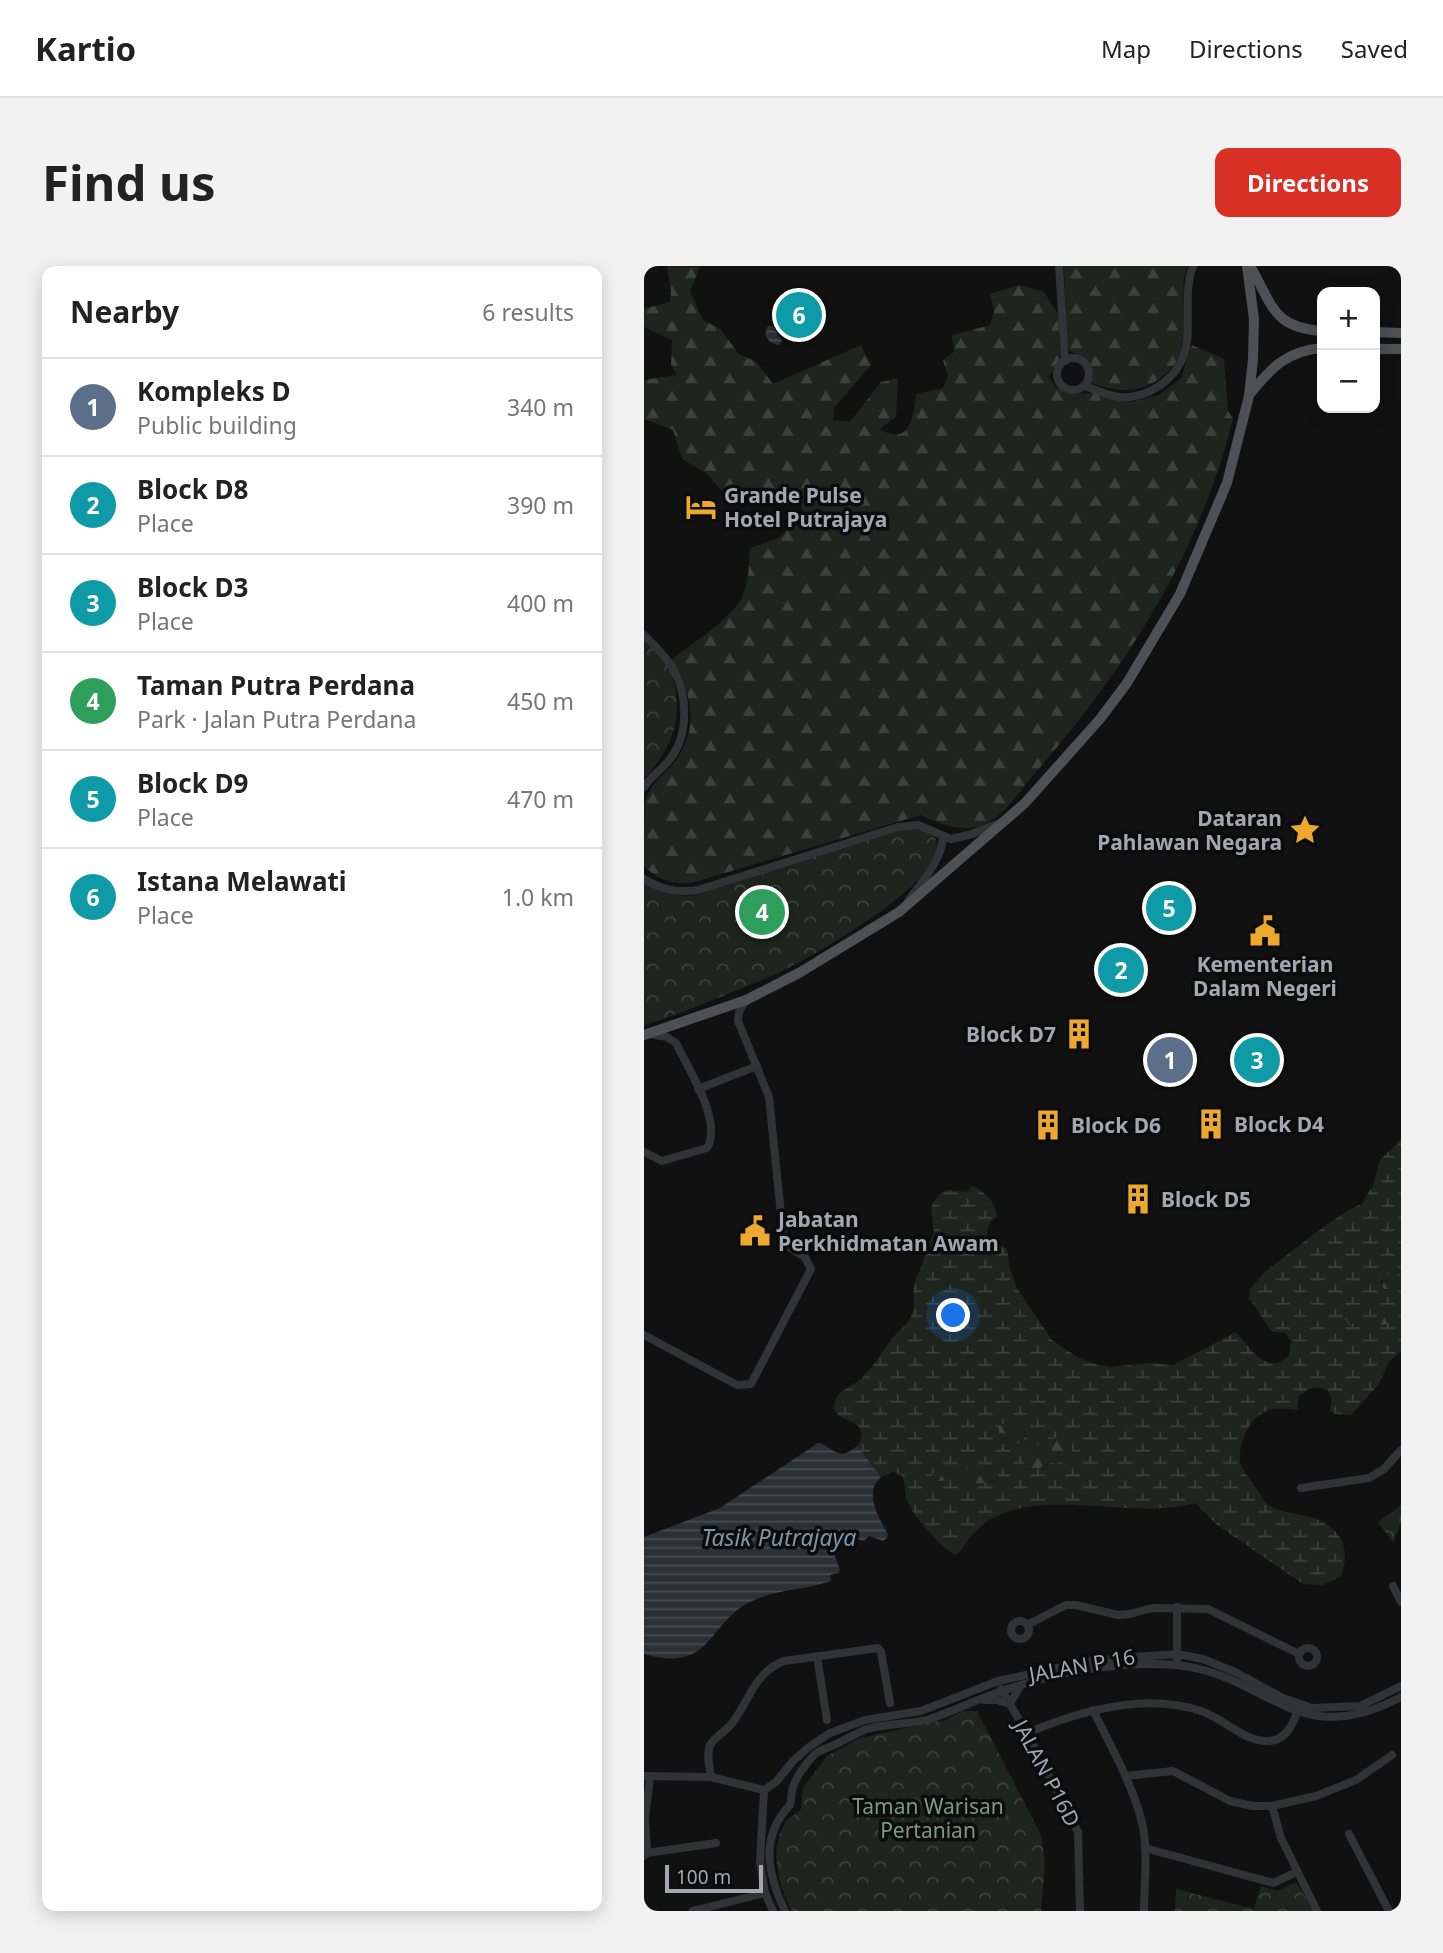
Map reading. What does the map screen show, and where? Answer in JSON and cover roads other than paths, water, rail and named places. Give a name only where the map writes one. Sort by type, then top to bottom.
[{"type":"main road","points":[[1248,266],[1277,315],[1298,328],[1317,330]]},
{"type":"main road","points":[[646,1034],[746,1000],[799,973],[899,912],[1025,803],[1100,719],[1127,683],[1180,594],[1227,483],[1249,396],[1255,335],[1248,266]]},
{"type":"main road","points":[[1380,332],[1401,333]]},
{"type":"main road","points":[[1249,396],[1283,359],[1304,349],[1317,348]]},
{"type":"main road","points":[[1380,349],[1401,349]]},
{"type":"street","points":[[1059,266],[1065,360]]},
{"type":"street","points":[[1084,386],[1088,377],[1087,367],[1080,360],[1065,360],[1057,373],[1060,383],[1069,389],[1084,386],[1110,396],[1136,396],[1151,391],[1176,372],[1184,358],[1187,342],[1193,266]]},
{"type":"street","points":[[644,635],[673,668],[684,711],[684,729],[670,760],[644,787]]},
{"type":"street","points":[[644,879],[666,890],[682,893],[898,827],[918,825],[943,837],[960,838],[1003,822]]},
{"type":"street","points":[[899,912],[932,867],[943,844],[943,837]]},
{"type":"street","points":[[644,1335],[737,1385],[751,1384],[811,1269],[805,1257],[784,1244],[769,1097],[738,1021],[739,1012],[746,1000]]},
{"type":"street","points":[[644,1152],[662,1161],[707,1148],[712,1140],[713,1130],[706,1104],[676,1043],[667,1037],[646,1034]]},
{"type":"street","points":[[698,1089],[757,1066]]},
{"type":"street","points":[[1301,1488],[1369,1478],[1384,1469],[1401,1450]]},
{"type":"street","points":[[1393,1586],[1401,1602]]},
{"type":"street","points":[[1027,1625],[1066,1605],[1118,1615],[1152,1608],[1208,1609],[1299,1654]]},
{"type":"street","points":[[1177,1607],[1177,1665]]},
{"type":"street","points":[[711,1777],[708,1755],[711,1743],[733,1724],[759,1678],[784,1661],[878,1648],[890,1703]]},
{"type":"street","name":"JALAN P 16","points":[[764,1790],[776,1782],[809,1747],[830,1733],[865,1720],[921,1711],[998,1681],[1094,1660],[1177,1654],[1203,1659],[1235,1672],[1283,1698],[1312,1708],[1360,1706],[1401,1686]]},
{"type":"street","points":[[817,1656],[827,1720]]},
{"type":"street","name":"JALAN P 16","points":[[785,1911],[773,1885],[769,1864],[771,1839],[783,1811],[790,1805],[791,1791],[800,1773],[816,1753],[868,1729],[928,1719],[1020,1686],[1090,1670],[1131,1665],[1177,1665],[1202,1670],[1297,1712],[1313,1716],[1343,1717],[1376,1710],[1401,1695]]},
{"type":"street","name":"JALAN P16D","points":[[998,1681],[1078,1832],[1080,1911]]},
{"type":"street","points":[[978,1700],[997,1700],[1010,1704],[1020,1686]]},
{"type":"street","points":[[1386,1694],[1401,1695]]},
{"type":"street","points":[[1027,1733],[1054,1721],[1093,1710],[1145,1704],[1174,1705],[1203,1711],[1250,1737],[1265,1742],[1279,1739],[1287,1733],[1293,1726],[1297,1712]]},
{"type":"street","points":[[1385,1706],[1401,1707]]},
{"type":"street","points":[[1093,1710],[1126,1776],[1142,1820],[1145,1848],[1144,1911]]},
{"type":"street","points":[[1126,1776],[1173,1771],[1230,1801],[1252,1806],[1272,1806],[1316,1796],[1356,1780],[1392,1755]]},
{"type":"street","points":[[716,1843],[645,1855],[647,1776],[711,1777],[764,1790],[760,1862],[765,1893],[773,1911]]},
{"type":"street","points":[[776,1782],[785,1784],[791,1791]]},
{"type":"street","points":[[764,1802],[774,1811],[783,1811]]},
{"type":"street","points":[[1272,1806],[1280,1838],[1317,1911]]},
{"type":"street","points":[[1349,1834],[1389,1911],[1401,1906]]},
{"type":"street","points":[[1145,1848],[1273,1882],[1297,1872]]},
{"type":"street","points":[[693,1911],[765,1893]]},
{"type":"water","points":[[768,326],[773,326],[782,341],[779,345],[768,339]]},
{"type":"water","name":"Tasik Putrajaya","points":[[818,1443],[840,1454],[857,1446],[881,1477],[873,1490],[873,1497],[877,1513],[888,1534],[887,1538],[883,1541],[869,1536],[864,1541],[845,1536],[838,1543],[839,1547],[833,1551],[840,1570],[830,1575],[831,1581],[771,1594],[752,1601],[737,1610],[697,1652],[684,1657],[667,1658],[644,1654],[644,1537],[720,1508]]},
{"type":"place","name":"Istana Melawati","points":[[799,315]]},
{"type":"place","name":"Grande Pulse Hotel Putrajaya","points":[[701,507]]},
{"type":"place","name":"Dataran Pahlawan Negara","points":[[1305,830]]},
{"type":"place","name":"Block D9","points":[[1169,908]]},
{"type":"place","name":"Taman Putra Perdana","points":[[762,912]]},
{"type":"place","name":"Kementerian Dalam Negeri","points":[[1265,931]]},
{"type":"place","name":"Block D8","points":[[1121,970]]},
{"type":"place","name":"Block D7","points":[[1079,1034]]},
{"type":"place","name":"Kompleks D","points":[[1170,1060]]},
{"type":"place","name":"Block D3","points":[[1257,1060]]},
{"type":"place","name":"Block D4","points":[[1211,1124]]},
{"type":"place","name":"Block D6","points":[[1048,1125]]},
{"type":"place","name":"Block D5","points":[[1138,1199]]},
{"type":"place","name":"Jabatan Perkhidmatan Awam","points":[[755,1231]]},
{"type":"park label","name":"Taman Warisan Pertanian","points":[[928,1818]]}]
